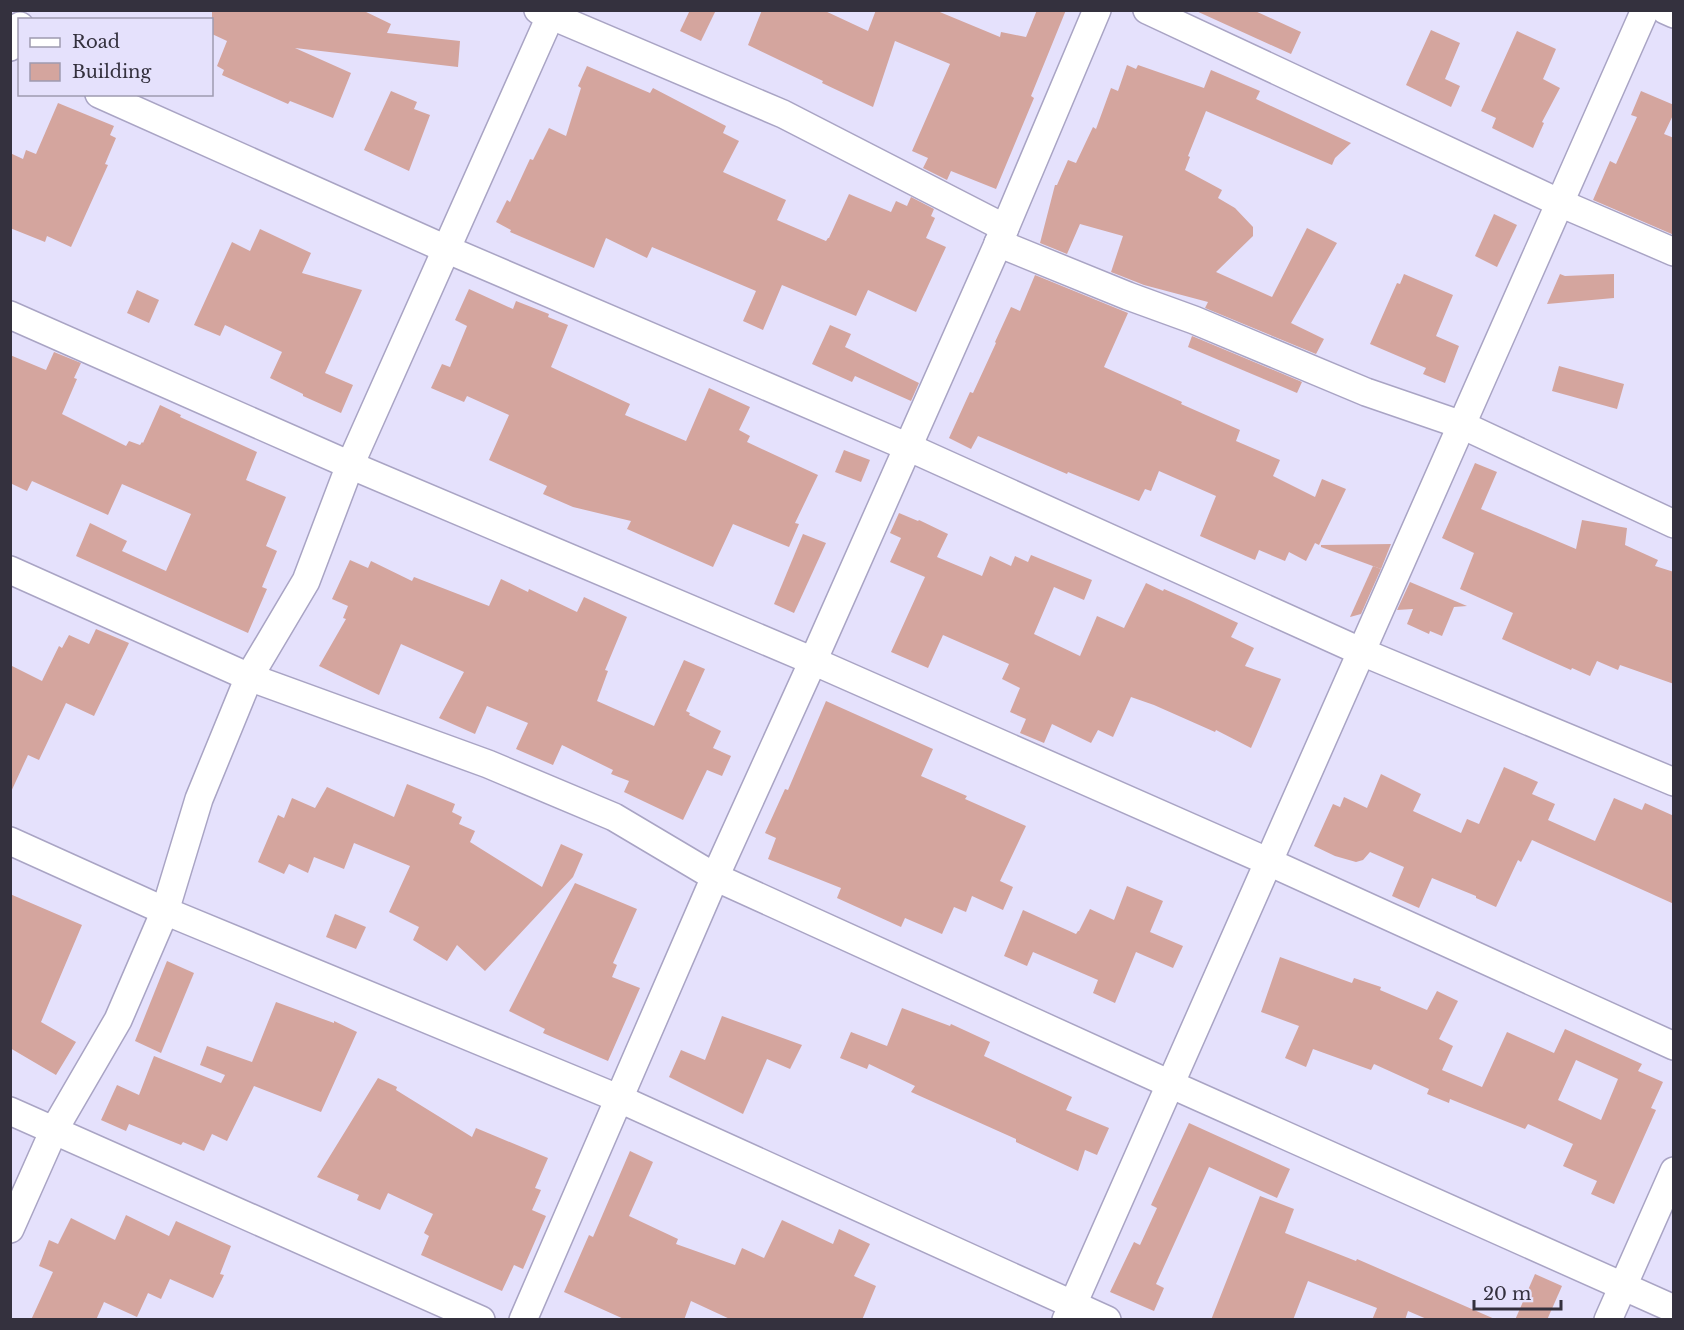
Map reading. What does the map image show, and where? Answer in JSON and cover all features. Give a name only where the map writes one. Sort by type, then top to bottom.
[{"type":"street","points":[[523,1320],[715,877],[1001,236],[1097,10]]},
{"type":"street","points":[[1148,10],[1560,203],[1674,252]]},
{"type":"street","points":[[1070,1311],[1645,10]]},
{"type":"street","points":[[1665,10],[1674,14]]},
{"type":"street","points":[[10,1228],[54,1130],[118,1020],[165,911],[199,799],[249,677],[306,581],[350,465],[446,249],[547,12],[783,114],[1001,236],[1128,296],[1194,320],[1366,392],[1462,425],[1674,524]]},
{"type":"street","points":[[10,46],[18,30]]},
{"type":"street","points":[[103,96],[446,249],[908,447],[1362,652],[1674,782]]},
{"type":"street","points":[[10,315],[350,465],[813,661],[1269,862],[1674,1046]]},
{"type":"street","points":[[10,570],[249,677],[488,764],[604,813],[715,877],[1170,1084],[1674,1309]]},
{"type":"street","points":[[10,842],[165,911],[620,1099],[1070,1311],[1107,1320]]},
{"type":"street","points":[[10,1111],[482,1320]]},
{"type":"street","points":[[1608,1320],[1674,1171]]},
{"type":"building","points":[[212,10],[362,10],[391,24],[387,33],[460,41],[458,67],[295,48],[351,73],[333,118],[290,101],[288,104],[222,75],[224,70],[217,66],[227,41],[213,34]]},
{"type":"building","points":[[690,10],[716,10],[701,41],[680,31]]},
{"type":"building","points":[[762,10],[823,10],[868,31],[876,10],[935,10],[1000,37],[1001,32],[1026,37],[1037,10],[1066,10],[1031,96],[1034,98],[996,189],[951,171],[947,180],[923,168],[928,158],[912,151],[950,64],[895,41],[873,107],[748,45]]},
{"type":"building","points":[[1194,10],[1253,10],[1301,32],[1291,54]]},
{"type":"building","points":[[1431,30],[1460,43],[1445,79],[1460,86],[1451,107],[1406,85]]},
{"type":"building","points":[[1517,31],[1556,49],[1543,79],[1560,88],[1542,122],[1544,123],[1533,148],[1492,128],[1496,118],[1481,111]]},
{"type":"building","points":[[1127,65],[1136,69],[1138,65],[1204,88],[1211,70],[1260,91],[1256,99],[1351,143],[1335,158],[1332,165],[1206,111],[1188,156],[1190,157],[1185,170],[1222,190],[1218,198],[1235,208],[1253,227],[1253,236],[1216,272],[1272,297],[1307,228],[1337,243],[1291,323],[1324,339],[1316,354],[1205,308],[1208,302],[1144,285],[1111,272],[1123,236],[1080,224],[1067,254],[1040,243],[1055,185],[1068,160],[1076,163],[1093,127],[1096,129],[1111,88],[1118,91]]},
{"type":"building","points":[[587,66],[650,93],[653,88],[726,126],[723,133],[739,141],[723,172],[786,200],[777,220],[826,241],[849,194],[891,212],[896,201],[907,206],[911,197],[934,209],[931,216],[935,218],[926,238],[946,247],[916,312],[868,290],[856,316],[782,285],[763,330],[743,321],[756,291],[652,247],[647,258],[606,238],[594,268],[510,232],[511,230],[496,222],[507,200],[510,202],[530,159],[533,160],[549,128],[566,136],[581,88],[578,86]]},
{"type":"building","points":[[391,91],[417,102],[414,109],[430,115],[409,171],[364,150]]},
{"type":"building","points":[[1641,91],[1674,105],[1674,113],[1664,134],[1674,138],[1674,235],[1593,200],[1610,161],[1616,164],[1637,117],[1631,115]]},
{"type":"building","points":[[58,103],[114,126],[110,135],[116,138],[105,164],[108,165],[71,247],[47,236],[45,242],[10,228],[10,153],[23,159],[26,150],[36,154]]},
{"type":"building","points":[[1494,214],[1517,225],[1497,267],[1475,256]]},
{"type":"building","points":[[260,229],[311,253],[302,273],[362,290],[325,373],[353,385],[341,413],[270,378],[282,352],[225,325],[220,336],[194,325],[232,242],[250,251]]},
{"type":"building","points":[[1404,274],[1453,295],[1436,336],[1459,346],[1445,383],[1423,374],[1426,368],[1370,344],[1397,283],[1400,284]]},
{"type":"building","points":[[1560,274],[1565,276],[1614,274],[1614,298],[1547,304]]},
{"type":"building","points":[[1035,275],[1128,313],[1104,367],[1240,430],[1236,441],[1280,460],[1273,476],[1315,497],[1322,479],[1346,489],[1319,545],[1315,543],[1306,561],[1289,552],[1285,561],[1259,550],[1255,560],[1200,536],[1216,496],[1159,471],[1151,491],[1145,489],[1139,501],[1068,472],[1067,474],[978,436],[971,449],[949,438],[970,392],[973,393],[1011,307],[1020,311]]},
{"type":"building","points":[[469,289],[513,309],[516,301],[549,314],[548,317],[568,325],[551,367],[630,404],[625,415],[686,441],[709,388],[750,407],[739,430],[750,436],[747,442],[818,475],[795,523],[799,524],[789,547],[733,524],[713,567],[627,529],[631,521],[573,507],[543,494],[547,486],[489,460],[509,415],[467,396],[464,402],[431,388],[442,364],[450,367],[467,326],[455,320]]},
{"type":"building","points":[[137,290],[159,300],[149,323],[127,313]]},
{"type":"building","points":[[830,325],[851,334],[845,347],[919,383],[911,401],[855,376],[852,382],[812,364]]},
{"type":"building","points":[[1192,336],[1302,382],[1297,393],[1188,347]]},
{"type":"building","points":[[54,352],[81,363],[74,378],[77,379],[62,414],[126,446],[129,441],[140,445],[143,443],[160,405],[181,415],[180,417],[257,452],[246,480],[286,497],[266,546],[277,551],[262,587],[267,589],[248,633],[76,556],[90,523],[127,541],[122,551],[166,571],[191,514],[122,484],[108,515],[32,481],[27,491],[10,483],[10,355],[46,370]]},
{"type":"building","points":[[1559,366],[1624,384],[1617,409],[1552,391]]},
{"type":"building","points":[[844,450],[870,460],[861,482],[835,472]]},
{"type":"building","points":[[1475,463],[1497,472],[1481,509],[1576,549],[1582,520],[1627,528],[1625,545],[1658,560],[1655,566],[1674,572],[1674,684],[1620,665],[1618,670],[1597,661],[1590,676],[1572,668],[1571,670],[1502,639],[1513,613],[1460,589],[1474,553],[1442,538]]},
{"type":"building","points":[[899,513],[948,534],[937,557],[982,576],[990,556],[1011,566],[1015,556],[1028,562],[1031,555],[1092,580],[1084,600],[1054,587],[1034,634],[1080,656],[1097,616],[1124,628],[1146,583],[1238,623],[1231,637],[1254,648],[1245,666],[1281,679],[1251,748],[1216,730],[1215,732],[1131,697],[1113,737],[1098,730],[1091,743],[1052,724],[1044,743],[1020,733],[1026,719],[1010,712],[1020,688],[1002,679],[1009,664],[943,635],[928,668],[891,652],[925,577],[890,562],[901,538],[890,533]]},
{"type":"building","points":[[803,534],[826,543],[794,613],[774,604]]},
{"type":"building","points":[[1391,544],[1381,569],[1321,547],[1321,545]]},
{"type":"building","points":[[350,560],[368,568],[371,561],[412,581],[414,577],[489,606],[501,579],[528,592],[529,589],[577,612],[584,597],[627,617],[605,670],[608,671],[597,701],[654,726],[684,660],[705,669],[686,711],[690,713],[689,715],[721,731],[713,748],[731,756],[722,776],[707,770],[683,820],[624,792],[629,781],[611,774],[613,770],[562,745],[553,765],[516,749],[528,723],[487,706],[475,734],[439,718],[464,672],[401,644],[379,695],[319,666],[346,619],[343,618],[348,606],[332,599]]},
{"type":"building","points":[[1373,566],[1381,569],[1361,614],[1350,617]]},
{"type":"building","points":[[1410,582],[1467,606],[1454,607],[1442,636],[1430,631],[1429,634],[1407,624],[1413,609],[1397,610]]},
{"type":"building","points":[[96,629],[129,643],[94,716],[66,703],[39,760],[28,755],[10,794],[10,665],[42,681],[59,646],[62,648],[69,635],[89,644]]},
{"type":"building","points":[[826,701],[933,749],[921,776],[967,796],[965,799],[1026,826],[1000,881],[1013,887],[1003,910],[972,896],[966,912],[954,907],[942,934],[905,918],[901,927],[837,898],[841,888],[768,859],[776,838],[765,833],[785,789],[788,790]]},
{"type":"building","points":[[1504,767],[1538,782],[1532,794],[1555,804],[1548,820],[1595,841],[1614,798],[1642,810],[1645,803],[1674,816],[1674,904],[1532,840],[1521,862],[1518,860],[1496,907],[1432,878],[1419,908],[1392,896],[1404,867],[1370,852],[1363,860],[1356,862],[1335,856],[1314,846],[1333,804],[1340,807],[1344,797],[1367,808],[1381,774],[1421,794],[1413,811],[1461,833],[1467,819],[1479,824]]},
{"type":"building","points":[[407,784],[455,804],[452,812],[462,817],[459,824],[475,831],[470,842],[542,887],[561,844],[583,854],[573,877],[485,971],[457,945],[447,961],[413,940],[419,927],[389,912],[410,866],[354,843],[344,869],[314,857],[308,873],[289,864],[284,874],[258,862],[278,815],[284,818],[292,798],[315,808],[327,787],[394,817]]},
{"type":"building","points":[[575,883],[637,909],[613,963],[617,965],[612,977],[640,988],[608,1061],[543,1033],[545,1029],[509,1011]]},
{"type":"building","points":[[1127,886],[1163,901],[1150,932],[1183,946],[1173,968],[1136,952],[1115,1003],[1093,993],[1098,980],[1033,952],[1027,966],[1004,956],[1023,910],[1076,934],[1090,909],[1114,920]]},
{"type":"building","points":[[10,894],[82,925],[41,1022],[76,1042],[56,1075],[10,1048]]},
{"type":"building","points":[[335,914],[366,927],[356,949],[326,937]]},
{"type":"building","points":[[1280,957],[1352,983],[1354,978],[1381,987],[1380,990],[1427,1010],[1437,991],[1458,1001],[1439,1039],[1453,1046],[1442,1070],[1482,1087],[1507,1032],[1554,1053],[1565,1029],[1642,1064],[1638,1071],[1663,1082],[1651,1108],[1656,1110],[1614,1204],[1591,1194],[1597,1181],[1563,1166],[1573,1144],[1528,1124],[1525,1129],[1450,1099],[1449,1103],[1427,1094],[1429,1089],[1374,1064],[1371,1070],[1313,1049],[1306,1067],[1285,1058],[1299,1026],[1261,1012]],"holes":[[[1576,1060],[1618,1079],[1601,1120],[1558,1100]]]},
{"type":"building","points":[[167,961],[194,973],[161,1053],[135,1041]]},
{"type":"building","points":[[276,1002],[334,1023],[334,1021],[357,1032],[321,1112],[254,1086],[227,1141],[212,1134],[204,1151],[183,1142],[181,1145],[129,1124],[126,1131],[101,1120],[117,1085],[139,1095],[154,1056],[221,1083],[225,1075],[200,1065],[207,1046],[252,1062]]},
{"type":"building","points":[[902,1008],[950,1026],[951,1024],[990,1042],[984,1056],[1072,1097],[1066,1110],[1109,1128],[1097,1155],[1085,1150],[1078,1171],[1016,1142],[1016,1139],[911,1092],[915,1086],[869,1064],[867,1069],[840,1058],[851,1032],[887,1046]]},
{"type":"building","points":[[722,1016],[802,1045],[790,1069],[767,1059],[743,1114],[669,1077],[681,1050],[705,1060]]},
{"type":"building","points":[[378,1078],[397,1087],[396,1090],[472,1137],[476,1128],[548,1158],[535,1188],[541,1190],[532,1210],[546,1216],[523,1269],[514,1265],[502,1291],[421,1255],[429,1236],[424,1233],[433,1214],[388,1193],[380,1210],[357,1200],[359,1195],[317,1177]]},
{"type":"building","points":[[1189,1123],[1290,1169],[1277,1198],[1209,1167],[1156,1284],[1164,1288],[1154,1311],[1110,1292],[1134,1242],[1140,1245],[1157,1208],[1151,1205]]},
{"type":"building","points":[[630,1151],[653,1162],[629,1216],[678,1239],[676,1244],[735,1265],[742,1248],[764,1258],[782,1220],[833,1244],[839,1229],[870,1244],[854,1276],[876,1286],[862,1320],[732,1320],[691,1301],[684,1320],[626,1320],[564,1292],[589,1235],[593,1237]]},
{"type":"building","points":[[1260,1196],[1294,1209],[1285,1233],[1356,1261],[1357,1259],[1497,1320],[1429,1320],[1408,1311],[1405,1320],[1372,1320],[1377,1308],[1308,1281],[1293,1320],[1211,1320]]},
{"type":"building","points":[[126,1215],[169,1236],[176,1221],[231,1246],[220,1274],[224,1275],[213,1298],[170,1279],[161,1299],[148,1293],[137,1317],[104,1302],[96,1320],[31,1320],[53,1272],[39,1266],[49,1240],[58,1244],[71,1218],[115,1240]]},
{"type":"building","points":[[1535,1274],[1562,1286],[1547,1320],[1515,1320]]}]
